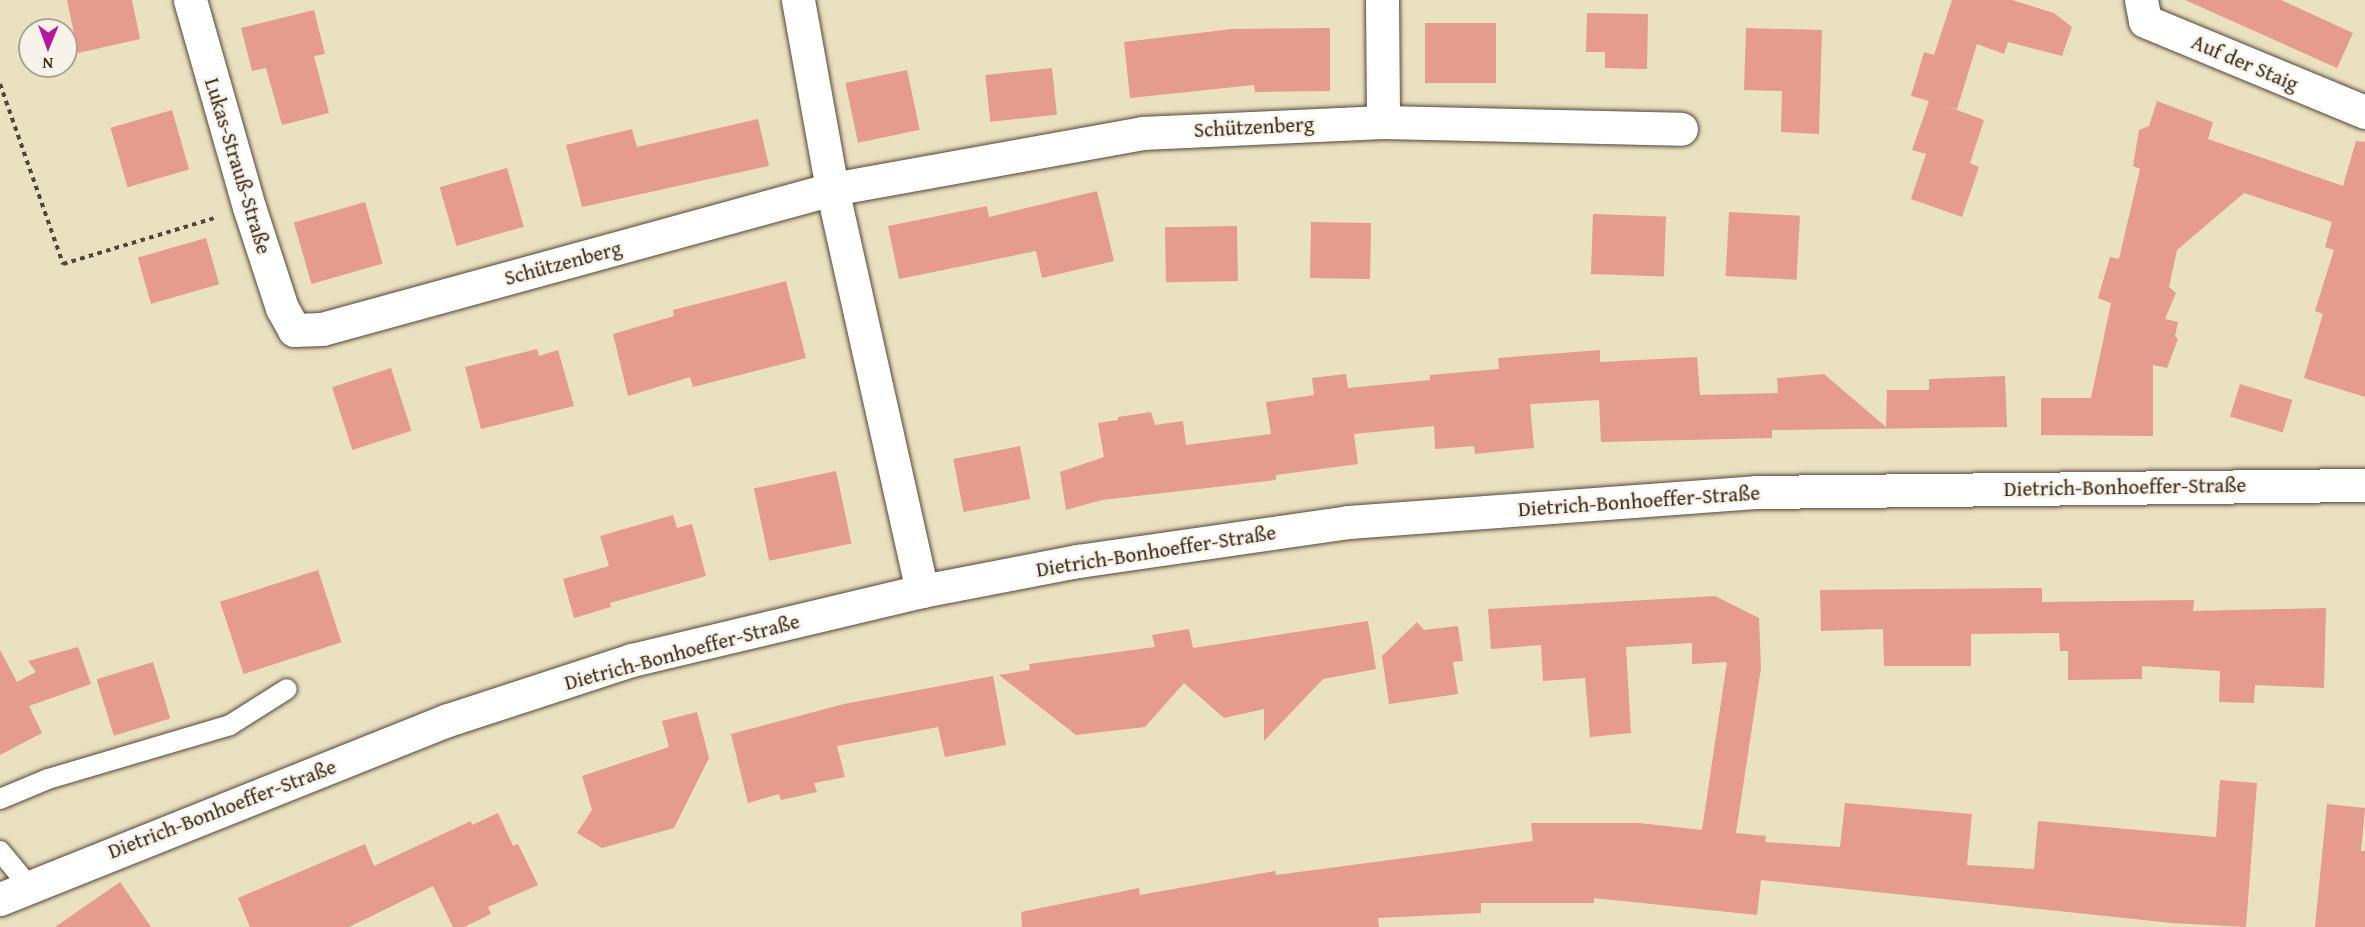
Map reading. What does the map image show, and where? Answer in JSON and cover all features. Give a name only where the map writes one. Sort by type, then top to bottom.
[{"type":"street","name":"Lukas-Strauß-Straße","points":[[189,0],[249,207],[282,308],[294,330]]},
{"type":"street","points":[[798,0],[832,189],[921,591]]},
{"type":"street","points":[[1382,0],[1383,122]]},
{"type":"street","name":"Auf der Staig","points":[[2140,0],[2145,21],[2365,112]]},
{"type":"street","name":"Schützenberg","points":[[294,330],[322,329],[832,189],[1142,133],[1383,122],[1681,129]]},
{"type":"street","name":"Dietrich-Bonhoeffer-Straße","points":[[14,892],[448,720],[632,660],[921,591],[1078,561],[1348,522],[1756,492],[2365,485]]},
{"type":"lane","points":[[0,799],[48,779],[230,724],[287,689]]},
{"type":"lane","points":[[0,851],[14,892]]},
{"type":"path","points":[[0,84],[63,264],[249,207]]},
{"type":"building","points":[[67,0],[132,0],[140,39],[78,53],[78,18],[71,18]]},
{"type":"building","points":[[1952,0],[2012,0],[2054,13],[2072,27],[2062,56],[2008,42],[2004,54],[1977,44],[1957,109],[1949,107],[1984,120],[1970,163],[1979,167],[1962,217],[1911,199],[1926,154],[1912,150],[1929,101],[1911,96],[1924,52],[1934,55]]},
{"type":"building","points":[[2185,0],[2281,0],[2353,33],[2337,68]]},
{"type":"building","points":[[314,10],[325,54],[314,56],[329,113],[282,125],[266,68],[252,71],[241,28]]},
{"type":"building","points":[[1587,13],[1648,14],[1647,69],[1605,68],[1605,52],[1586,52]]},
{"type":"building","points":[[1425,23],[1496,23],[1496,83],[1425,83]]},
{"type":"building","points":[[1330,28],[1330,91],[1255,92],[1254,85],[1130,98],[1124,42],[1232,29]]},
{"type":"building","points":[[1746,28],[1822,30],[1819,134],[1781,132],[1782,91],[1744,90]]},
{"type":"building","points":[[1052,68],[1057,115],[990,122],[985,75]]},
{"type":"building","points":[[907,70],[920,130],[858,143],[845,83]]},
{"type":"building","points":[[2157,101],[2213,122],[2208,139],[2343,186],[2356,141],[2365,142],[2365,397],[2304,378],[2323,314],[2315,311],[2334,250],[2325,247],[2332,222],[2244,193],[2177,250],[2169,287],[2176,293],[2165,319],[2178,322],[2175,336],[2178,339],[2167,368],[2153,365],[2153,436],[2041,435],[2041,398],[2091,398],[2111,303],[2098,298],[2110,257],[2119,259],[2140,169],[2133,166],[2139,130],[2149,126]]},
{"type":"building","points":[[172,110],[189,170],[128,187],[110,128]]},
{"type":"building","points":[[758,119],[769,166],[582,207],[566,145],[632,129],[637,147]]},
{"type":"building","points":[[507,168],[524,227],[457,246],[440,187]]},
{"type":"building","points":[[1097,191],[1114,261],[1042,278],[1036,251],[899,279],[888,226],[987,206],[989,217]]},
{"type":"building","points":[[365,202],[383,264],[312,284],[294,222]]},
{"type":"building","points":[[1729,212],[1800,216],[1797,280],[1726,276]]},
{"type":"building","points":[[1593,214],[1666,217],[1664,277],[1591,274]]},
{"type":"building","points":[[1311,222],[1371,223],[1370,279],[1310,278]]},
{"type":"building","points":[[1237,226],[1238,281],[1166,282],[1165,227]]},
{"type":"building","points":[[206,238],[219,284],[151,304],[138,258]]},
{"type":"building","points":[[786,281],[806,358],[693,387],[690,377],[628,396],[613,334],[674,316],[673,310]]},
{"type":"building","points":[[537,349],[539,356],[558,350],[574,406],[481,429],[465,367]]},
{"type":"building","points":[[1600,350],[1600,362],[1697,357],[1700,395],[1778,393],[1777,378],[1824,374],[1886,427],[1887,390],[1929,390],[1929,379],[2005,376],[2007,427],[1772,430],[1772,438],[1601,442],[1599,400],[1530,404],[1534,448],[1475,454],[1474,446],[1435,449],[1434,426],[1354,434],[1358,464],[1276,475],[1276,480],[1102,500],[1066,510],[1060,472],[1104,457],[1098,423],[1118,420],[1118,417],[1151,412],[1155,425],[1183,421],[1186,445],[1271,434],[1266,402],[1314,395],[1312,378],[1346,374],[1348,388],[1430,380],[1430,375],[1499,369],[1498,358]]},
{"type":"building","points":[[391,368],[411,431],[352,450],[332,387]]},
{"type":"building","points":[[2240,384],[2293,400],[2283,433],[2230,417]]},
{"type":"building","points":[[1020,446],[1030,499],[964,512],[953,459]]},
{"type":"building","points":[[836,471],[851,543],[769,561],[754,488]]},
{"type":"building","points":[[673,515],[677,528],[692,524],[706,576],[610,603],[611,607],[574,618],[563,579],[609,566],[600,536]]},
{"type":"building","points":[[318,570],[341,642],[244,674],[220,602]]},
{"type":"building","points":[[2042,588],[2042,602],[2194,600],[2193,611],[2326,608],[2324,688],[2255,685],[2254,703],[2219,702],[2220,671],[2142,666],[2142,679],[2068,680],[2068,651],[2060,651],[2059,633],[1971,634],[1971,666],[1884,666],[1883,629],[1821,631],[1820,590]]},
{"type":"building","points":[[1715,596],[1759,618],[1761,668],[1736,833],[1766,836],[1765,842],[1840,847],[1845,803],[1972,814],[1967,865],[2034,869],[2038,821],[2216,837],[2220,780],[2257,783],[2246,927],[2172,923],[1761,880],[1757,915],[1594,898],[1594,903],[1481,903],[1481,913],[1378,918],[1379,927],[1022,927],[1021,912],[1139,888],[1140,895],[1275,871],[1276,875],[1533,841],[1531,823],[1639,823],[1702,830],[1727,662],[1692,664],[1692,643],[1626,647],[1631,733],[1590,737],[1585,678],[1543,681],[1541,645],[1491,649],[1488,609]]},
{"type":"building","points":[[1368,621],[1376,669],[1323,679],[1264,741],[1264,709],[1224,718],[1184,683],[1145,727],[1076,735],[999,675],[1030,670],[1029,664],[1155,647],[1152,635],[1189,629],[1193,648]]},
{"type":"building","points":[[1417,622],[1424,630],[1458,626],[1463,661],[1453,662],[1458,694],[1389,704],[1382,656]]},
{"type":"building","points":[[78,647],[91,684],[29,706],[42,733],[0,755],[0,650],[17,682],[36,672],[28,661]]},
{"type":"building","points":[[153,662],[170,718],[114,736],[97,679]]},
{"type":"building","points":[[993,676],[1006,745],[945,757],[938,727],[837,746],[845,777],[814,783],[817,792],[781,800],[779,794],[748,803],[731,734],[844,704]]},
{"type":"building","points":[[697,712],[709,758],[674,828],[602,848],[577,833],[592,810],[582,776],[669,747],[662,721]]},
{"type":"building","points":[[2327,804],[2365,808],[2361,851],[2365,851],[2365,927],[2315,927]]},
{"type":"building","points":[[498,813],[513,846],[518,844],[538,885],[488,907],[491,914],[464,927],[453,927],[433,886],[349,927],[250,927],[238,898],[365,844],[374,866],[471,821],[472,825]]},
{"type":"building","points":[[120,882],[151,927],[55,927]]}]
